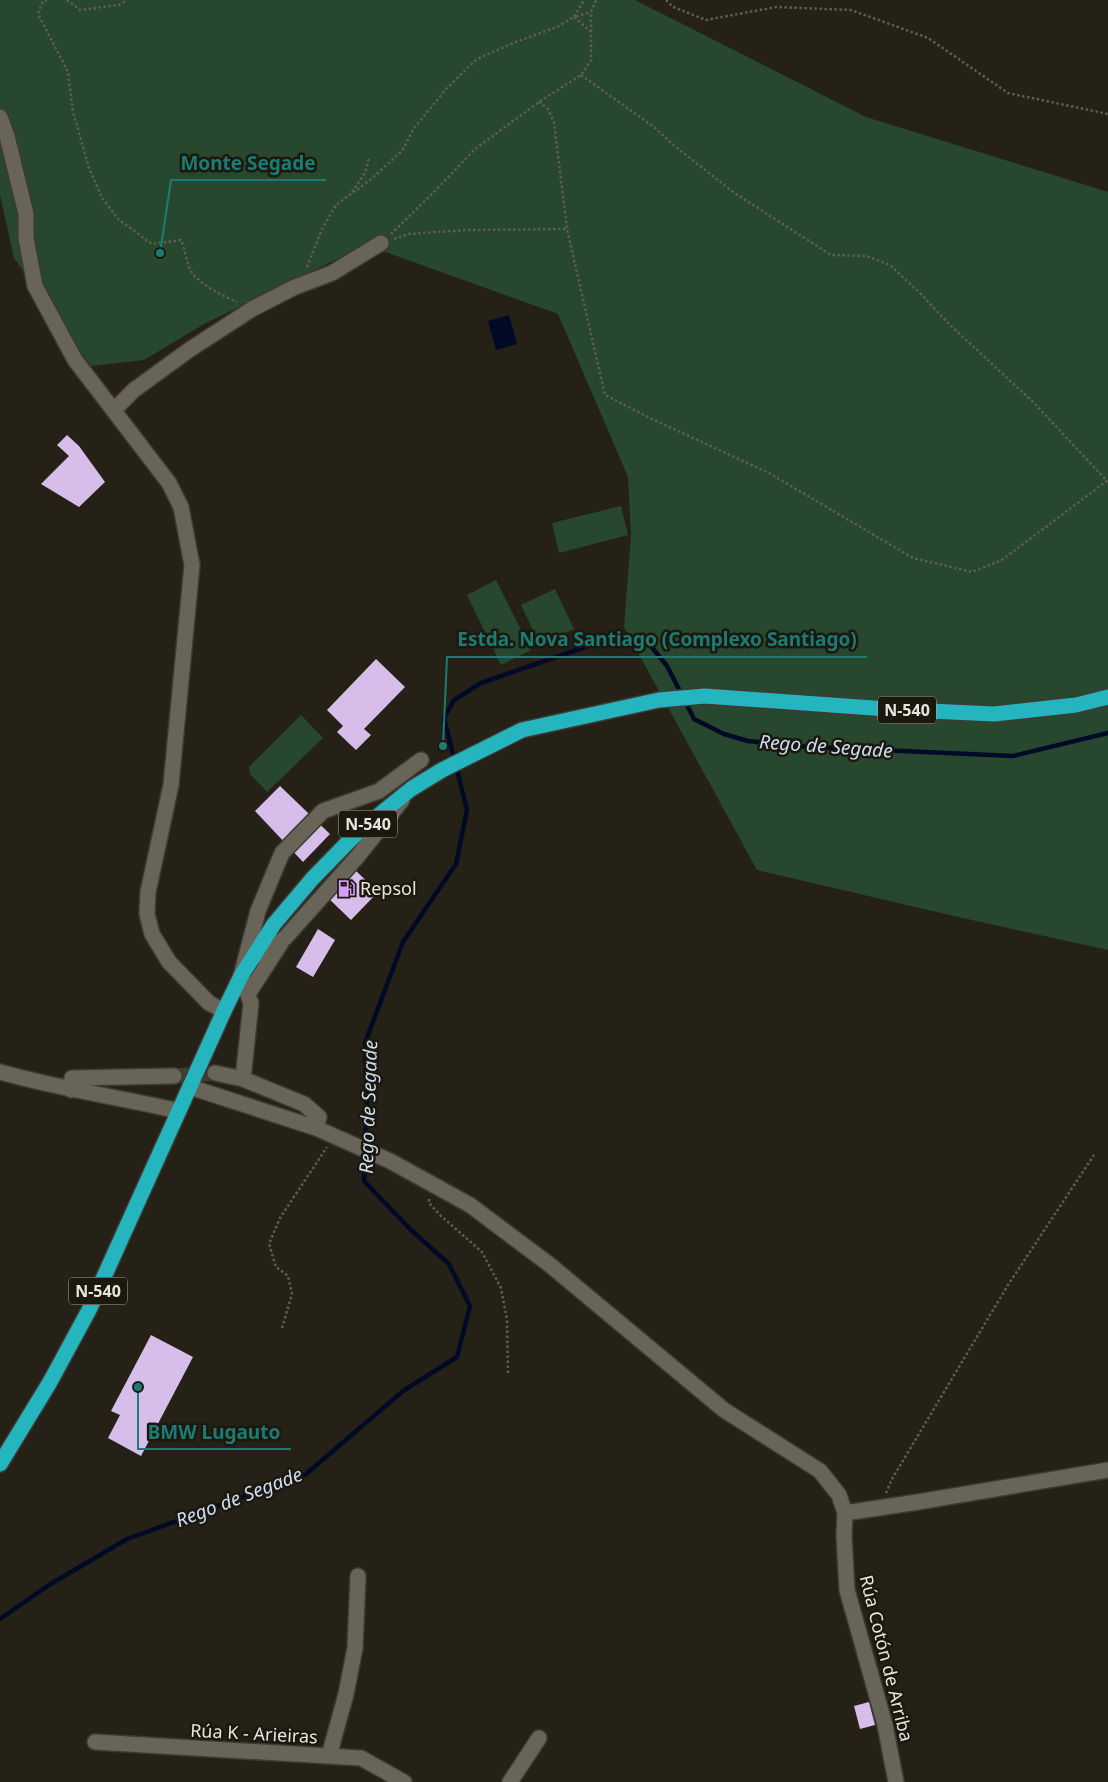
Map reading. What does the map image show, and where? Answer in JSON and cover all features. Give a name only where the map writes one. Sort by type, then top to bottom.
[{"type":"highway","name":"N-540","points":[[0,1464],[50,1382],[89,1310],[241,976],[274,924],[313,878],[358,832],[411,789],[442,770],[522,730],[659,700],[705,696],[887,710],[994,714],[1076,705],[1108,697]]},
{"type":"street","points":[[0,117],[7,136],[26,214],[26,238],[35,286],[75,360],[169,483],[181,507],[192,565],[170,785],[148,892],[146,914],[152,934],[169,962],[209,1003],[224,1011]]},
{"type":"street","points":[[114,410],[134,390],[189,350],[252,309],[295,287],[332,273],[381,243]]},
{"type":"street","points":[[243,1079],[251,1003],[241,976],[258,911],[282,853],[323,811],[379,791],[421,760]]},
{"type":"street","points":[[248,994],[285,938],[358,856],[411,789]]},
{"type":"street","points":[[253,958],[285,938]]},
{"type":"street","points":[[0,1072],[71,1090],[134,1100],[180,1111]]},
{"type":"street","points":[[215,1073],[243,1079],[304,1104],[319,1117],[316,1128]]},
{"type":"street","points":[[71,1090],[72,1078],[174,1076]]},
{"type":"street","points":[[190,1087],[316,1128],[390,1161],[470,1205],[550,1265],[724,1410],[820,1471],[838,1495],[846,1513],[1108,1470]]},
{"type":"street","name":"Rúa Cotón de Arriba","points":[[846,1513],[844,1536],[847,1590],[885,1725],[896,1782]]},
{"type":"street","points":[[329,1756],[346,1694],[355,1648],[358,1576]]},
{"type":"street","points":[[510,1782],[539,1738]]},
{"type":"street","name":"Rúa K - Arieiras","points":[[95,1742],[362,1758],[404,1782]]},
{"type":"path","points":[[47,0],[43,1],[38,14],[68,72],[73,112],[89,168],[102,198],[118,219],[152,244],[181,240],[186,250],[190,270],[213,291],[252,309]]},
{"type":"path","points":[[67,0],[80,10],[119,5],[127,0]]},
{"type":"path","points":[[574,17],[584,0]]},
{"type":"path","points":[[381,243],[475,149],[539,102],[581,75],[591,60],[591,12],[596,0]]},
{"type":"path","points":[[666,0],[673,7],[706,20],[776,7],[852,10],[928,38],[1008,93],[1108,114]]},
{"type":"path","points":[[295,287],[309,263],[322,229],[336,205],[370,180],[402,151],[414,128],[448,87],[477,59],[557,27],[574,17],[591,12]]},
{"type":"path","points":[[574,17],[592,33]]},
{"type":"path","points":[[539,102],[548,109],[554,122],[567,229],[604,395],[770,473],[913,558],[972,572],[1002,560],[1107,480],[1035,404],[949,324],[890,265],[866,256],[831,255],[733,192],[671,143],[654,127],[581,75]]},
{"type":"path","points":[[351,194],[364,174],[369,158]]},
{"type":"path","points":[[381,243],[416,233],[468,230],[567,229]]},
{"type":"path","points":[[282,1328],[292,1294],[288,1276],[276,1267],[269,1244],[280,1218],[334,1136]]},
{"type":"path","points":[[880,1508],[892,1479],[1008,1285],[1094,1155]]},
{"type":"path","points":[[432,1184],[429,1203],[482,1252],[501,1288],[507,1320],[508,1374]]},
{"type":"green space","points":[[0,0],[635,0],[866,117],[1108,192],[1108,950],[757,870],[624,627],[631,535],[628,477],[558,314],[366,245],[204,324],[144,360],[91,366],[14,258],[0,195]]},
{"type":"green space","points":[[621,506],[628,535],[559,553],[552,523]]},
{"type":"green space","points":[[496,580],[531,650],[501,665],[467,595]]},
{"type":"green space","points":[[555,589],[574,629],[540,645],[521,605]]},
{"type":"green space","points":[[301,715],[323,738],[267,792],[250,774],[249,767]]},
{"type":"water","points":[[509,315],[517,344],[496,350],[488,321]]},
{"type":"building","points":[[67,435],[79,446],[105,482],[79,507],[41,484],[69,456],[57,445]]},
{"type":"building","points":[[376,659],[405,687],[364,729],[371,735],[356,750],[337,732],[343,726],[327,710]]},
{"type":"building","points":[[280,786],[330,834],[303,862],[255,811]]},
{"type":"building","points":[[354,869],[378,892],[351,920],[327,897]]},
{"type":"building","points":[[318,929],[335,940],[313,977],[296,967]]},
{"type":"building","points":[[151,1335],[193,1357],[141,1456],[108,1438],[120,1415],[111,1411]]},
{"type":"building","points":[[869,1702],[875,1725],[860,1729],[854,1706]]},
{"type":"waterway","name":"Rego de Segade","points":[[365,1146],[367,1106],[365,1043],[403,942],[456,864],[467,810],[444,718],[454,700],[481,683],[614,637],[647,641],[667,666],[682,695]]},
{"type":"waterway","name":"Rego de Segade","points":[[685,701],[694,719],[724,734],[748,741],[792,746],[1013,756],[1108,733]]},
{"type":"waterway","name":"Rego de Segade","points":[[0,1619],[49,1585],[127,1539],[306,1474],[403,1391],[457,1357],[470,1306],[449,1264],[411,1230],[364,1181],[365,1153]]},
{"type":"tunnel","points":[[174,1076],[215,1073]]},
{"type":"place","name":"Monte Segade","points":[[160,253]]},
{"type":"place","name":"Estda. Nova Santiago (Complexo Santiago)","points":[[443,746]]},
{"type":"place","name":"Repsol","points":[[346,888]]},
{"type":"place","name":"BMW Lugauto","points":[[138,1387]]}]
